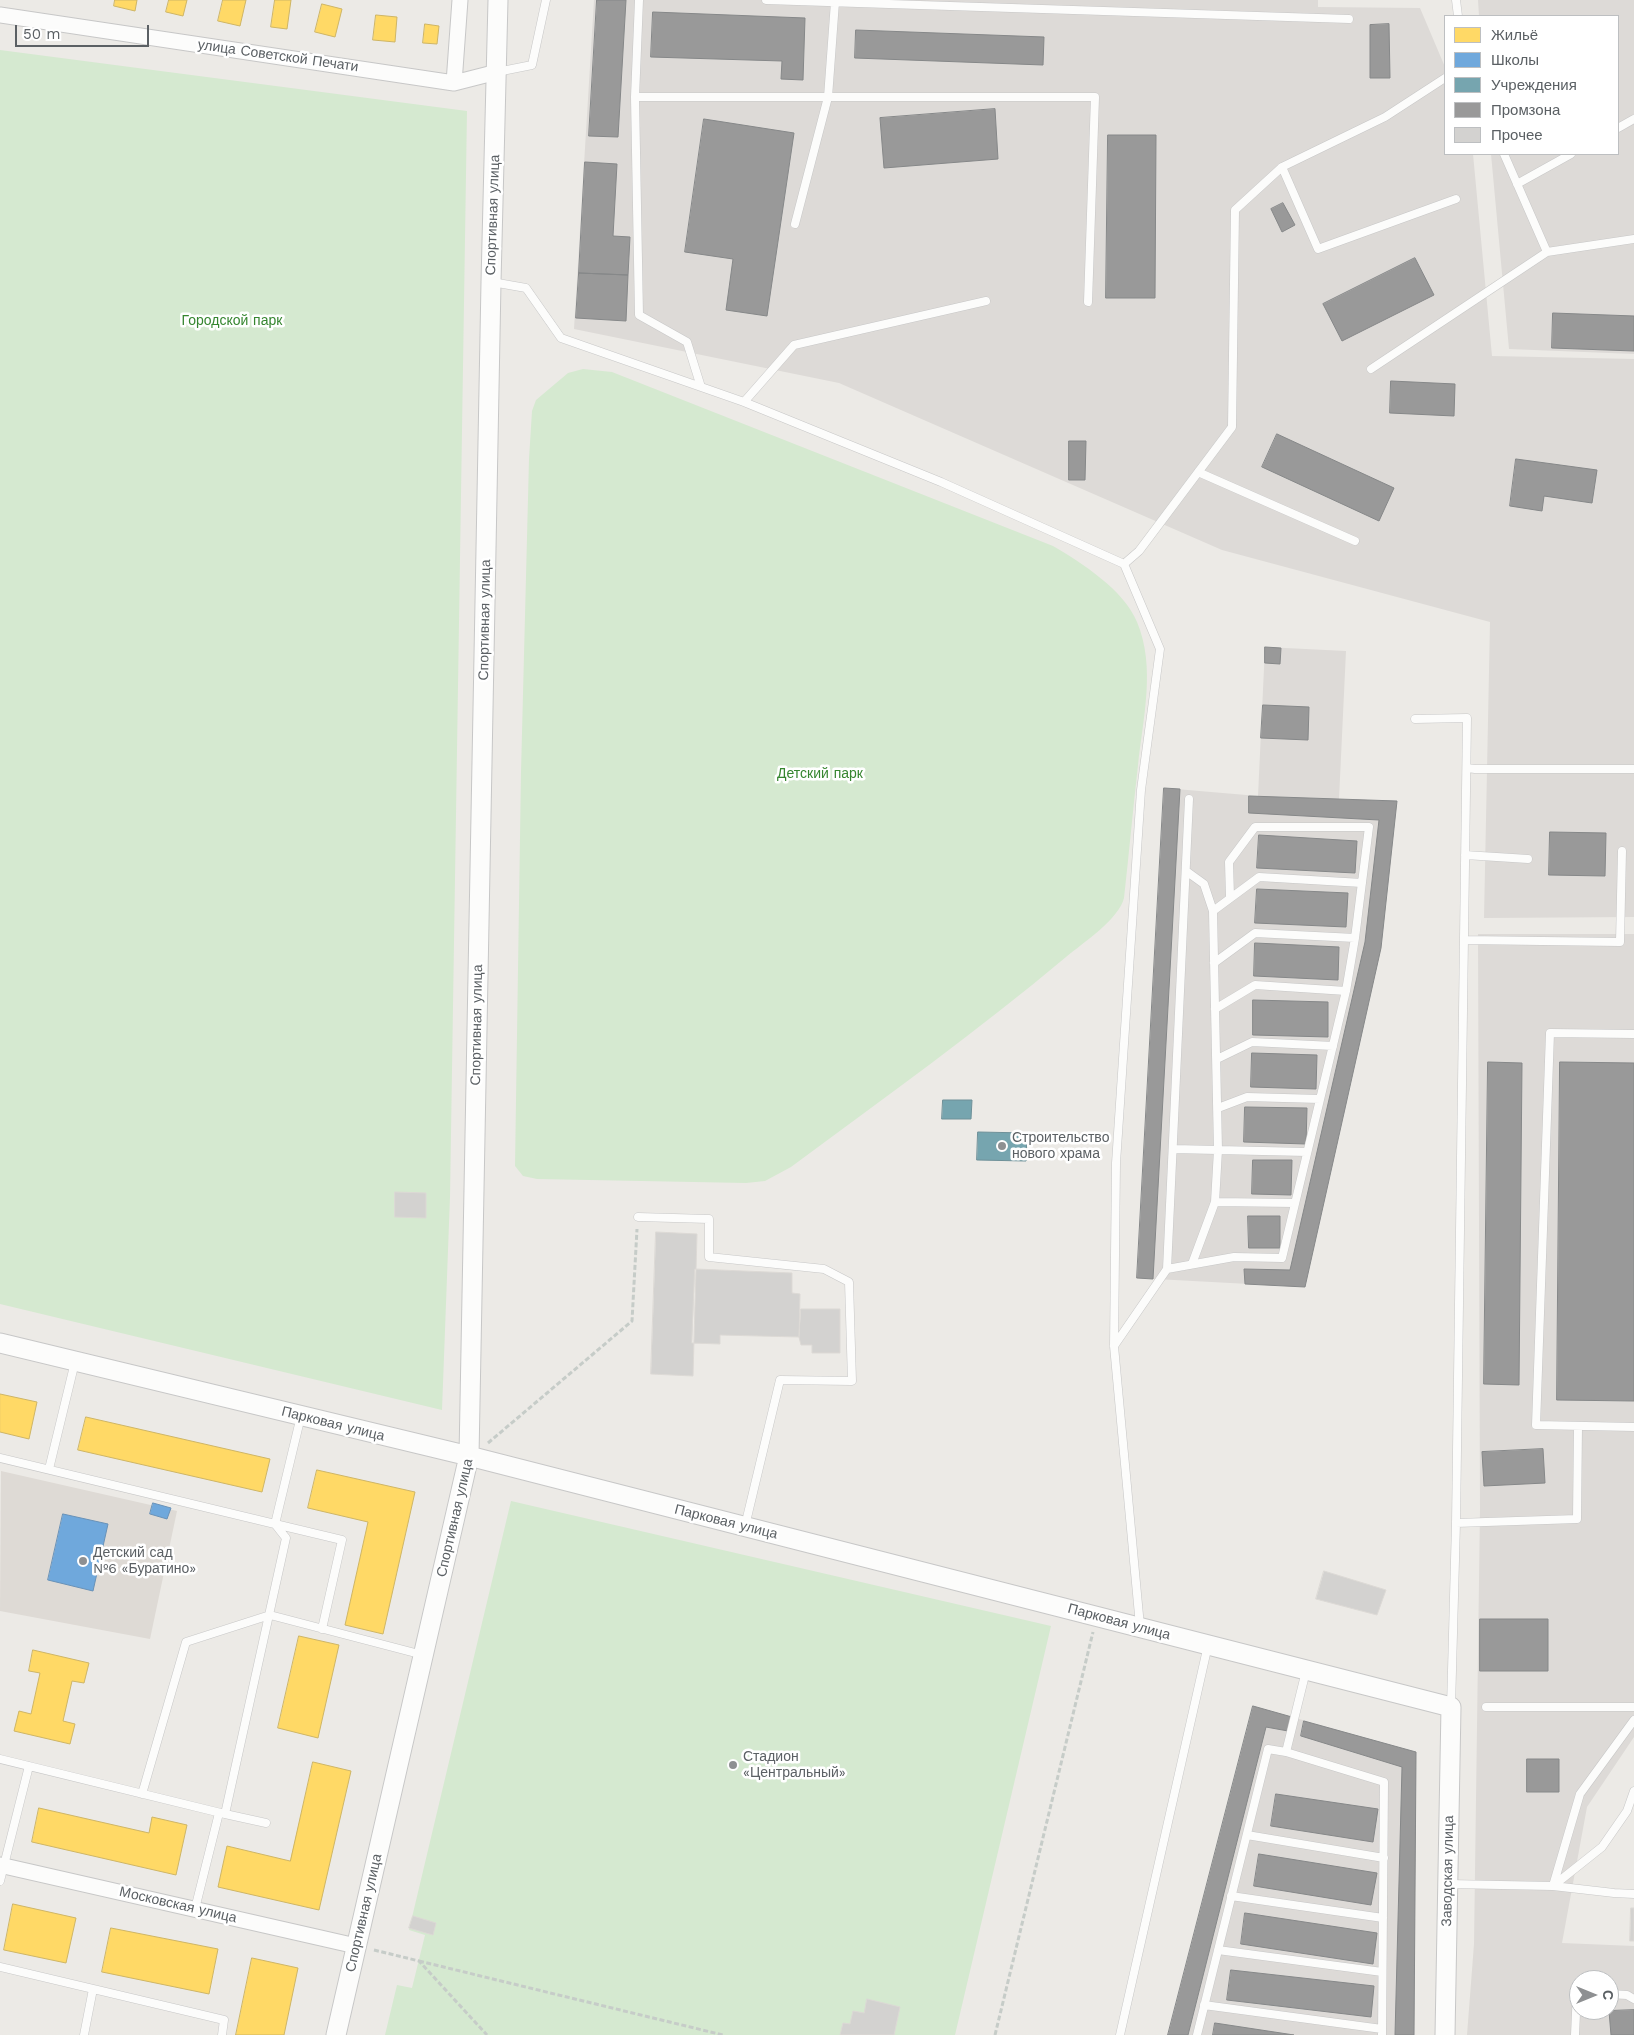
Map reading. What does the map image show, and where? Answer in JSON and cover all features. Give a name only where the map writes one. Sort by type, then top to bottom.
[{"type":"street","points":[[454,83],[460,0]]},
{"type":"street","name":"Спортивная улица","points":[[336,2035],[469,1456],[498,0]]},
{"type":"street","name":"улица Советской Печати","points":[[0,15],[454,83],[497,72]]},
{"type":"street","name":"Парковая улица","points":[[0,1343],[469,1456],[1451,1707]]},
{"type":"street","name":"Заводская улица","points":[[1445,2035],[1451,1707]]},
{"type":"street","name":"Московская улица","points":[[2,1865],[356,1946]]},
{"type":"lane","points":[[497,72],[532,65],[546,0]]},
{"type":"lane","points":[[639,0],[635,97],[639,315],[687,342],[701,387]]},
{"type":"lane","points":[[766,0],[1349,19]]},
{"type":"lane","points":[[1456,0],[1458,15]]},
{"type":"lane","points":[[794,224],[828,97],[835,2]]},
{"type":"lane","points":[[1124,564],[1139,551],[1232,427],[1235,210],[1282,167],[1385,117],[1444,79]]},
{"type":"lane","points":[[635,97],[1095,97],[1088,302]]},
{"type":"lane","points":[[1619,127],[1634,118]]},
{"type":"lane","points":[[1504,155],[1548,252]]},
{"type":"lane","points":[[1517,184],[1569,155]]},
{"type":"lane","points":[[1282,167],[1318,249],[1456,199]]},
{"type":"lane","points":[[1371,369],[1548,252],[1634,239]]},
{"type":"lane","points":[[491,282],[526,288],[561,338],[744,402],[941,482],[1124,564],[1160,649],[1141,790],[1117,1144],[1114,1346],[1140,1628]]},
{"type":"lane","points":[[744,402],[794,345],[986,300]]},
{"type":"lane","points":[[1198,472],[1355,541]]},
{"type":"lane","points":[[1415,719],[1467,718],[1456,1523],[1451,1707]]},
{"type":"lane","points":[[1466,768],[1634,769]]},
{"type":"lane","points":[[1114,1346],[1167,1269],[1189,799]]},
{"type":"lane","points":[[1167,1269],[1234,1257],[1282,1258],[1346,991],[1355,938],[1369,826],[1255,827],[1229,862],[1230,897]]},
{"type":"lane","points":[[1464,940],[1620,942],[1622,850]]},
{"type":"lane","points":[[1465,855],[1528,859]]},
{"type":"lane","points":[[1186,871],[1204,884],[1213,911],[1218,1108],[1215,1202],[1192,1264]]},
{"type":"lane","points":[[1213,911],[1259,877],[1362,883]]},
{"type":"lane","points":[[1214,963],[1256,933],[1355,938]]},
{"type":"lane","points":[[1216,1009],[1255,985],[1346,991]]},
{"type":"lane","points":[[1634,1034],[1550,1034],[1536,1425],[1634,1427]]},
{"type":"lane","points":[[1217,1059],[1252,1042],[1333,1046]]},
{"type":"lane","points":[[1218,1108],[1247,1096],[1320,1099]]},
{"type":"lane","points":[[1173,1149],[1307,1152]]},
{"type":"lane","points":[[1215,1202],[1296,1203]]},
{"type":"lane","points":[[638,1217],[709,1219],[708,1257],[824,1268],[849,1282],[852,1381],[780,1380],[745,1527]]},
{"type":"lane","points":[[49,1469],[76,1361]]},
{"type":"lane","points":[[274,1524],[301,1416]]},
{"type":"lane","points":[[1456,1523],[1577,1519],[1578,1426]]},
{"type":"lane","points":[[0,1458],[342,1540],[322,1629]]},
{"type":"lane","points":[[195,1909],[222,1814],[270,1615],[286,1538],[274,1524]]},
{"type":"lane","points":[[142,1794],[186,1642],[270,1615],[423,1656]]},
{"type":"lane","points":[[1120,2035],[1208,1645]]},
{"type":"lane","points":[[1286,1752],[1306,1671]]},
{"type":"lane","points":[[1486,1707],[1634,1707]]},
{"type":"lane","points":[[1553,1886],[1580,1794],[1634,1720]]},
{"type":"lane","points":[[1197,2035],[1204,2006],[1218,1950],[1231,1896],[1268,1749],[1286,1752],[1384,1782],[1382,2032],[1204,2006]]},
{"type":"lane","points":[[0,1759],[222,1814],[266,1823]]},
{"type":"lane","points":[[0,1881],[2,1865],[29,1766]]},
{"type":"lane","points":[[1553,1886],[1602,1846],[1627,1811],[1634,1791]]},
{"type":"lane","points":[[1247,1835],[1384,1858]]},
{"type":"lane","points":[[1447,1884],[1553,1886],[1634,1894]]},
{"type":"lane","points":[[1231,1896],[1383,1918]]},
{"type":"lane","points":[[1218,1950],[1382,1972]]},
{"type":"lane","points":[[0,1967],[224,2020],[222,2035]]},
{"type":"lane","points":[[84,2035],[93,1989]]},
{"type":"lane","points":[[1619,1995],[1627,1995],[1634,1999]]},
{"type":"lane","points":[[1575,2035],[1576,2020]]},
{"type":"path","points":[[469,1456],[495,1438],[632,1321],[638,1217]]},
{"type":"path","points":[[995,2035],[1097,1616]]},
{"type":"path","points":[[356,1946],[724,2035]]},
{"type":"path","points":[[419,1961],[487,2035]]},
{"type":"shaded area","points":[[594,0],[1318,0],[1318,7],[1420,8],[1444,65],[1444,155],[1473,155],[1492,356],[1634,359],[1634,917],[1484,918],[1490,622],[1222,550],[839,383],[574,329]]},
{"type":"shaded area","points":[[1478,0],[1634,0],[1634,354],[1509,349],[1491,155],[1619,155],[1619,15],[1479,15]]},
{"type":"shaded area","points":[[1265,647],[1346,651],[1339,799],[1397,801],[1381,948],[1305,1287],[1137,1278],[1164,788],[1258,796]]},
{"type":"shaded area","points":[[1478,934],[1634,934],[1634,1737],[1587,1807],[1562,1943],[1634,1946],[1634,2035],[1467,2035],[1474,1944],[1480,1509]]},
{"type":"shaded area","name":"Детский сад №6 «Буратино»","points":[[1,1471],[177,1511],[150,1639],[0,1611]]},
{"type":"shaded area","points":[[1253,1706],[1416,1752],[1414,2035],[1168,2035]]},
{"type":"green space","name":"Городской парк","points":[[0,50],[467,111],[450,1197],[442,1410],[0,1304]]},
{"type":"green space","name":"Детский парк","points":[[583,369],[612,372],[1053,546],[1089,569],[1112,588],[1131,610],[1143,639],[1147,675],[1145,711],[1124,898],[1121,906],[1091,938],[965,1038],[791,1167],[765,1181],[746,1183],[537,1179],[523,1176],[515,1166],[521,772],[529,459],[532,411],[536,400],[568,373]]},
{"type":"green space","name":"Стадион «Центральный»","points":[[511,1501],[1051,1626],[955,2035],[385,2035],[397,1985],[412,1988],[425,1935],[409,1930]]},
{"type":"building: Жильё","points":[[115,0],[137,0],[135,11],[114,6]]},
{"type":"building: Жильё","points":[[169,0],[187,0],[183,16],[166,12]]},
{"type":"building: Жильё","points":[[223,0],[246,0],[240,26],[218,21]]},
{"type":"building: Жильё","points":[[275,0],[291,0],[287,29],[271,27]]},
{"type":"building: Жильё","points":[[322,4],[342,9],[335,37],[315,32]]},
{"type":"building: Жильё","points":[[376,15],[397,17],[395,42],[373,40]]},
{"type":"building: Жильё","points":[[425,24],[439,26],[437,44],[423,43]]},
{"type":"building: Жильё","points":[[0,1394],[37,1402],[29,1439],[0,1432]]},
{"type":"building: Жильё","points":[[86,1417],[270,1459],[262,1492],[78,1450]]},
{"type":"building: Жильё","points":[[317,1470],[415,1492],[383,1634],[345,1625],[368,1522],[308,1508]]},
{"type":"building: Жильё","points":[[299,1636],[339,1645],[318,1738],[278,1728]]},
{"type":"building: Жильё","points":[[33,1650],[89,1663],[84,1683],[72,1681],[63,1721],[75,1724],[70,1744],[14,1731],[19,1711],[31,1714],[40,1673],[29,1671]]},
{"type":"building: Жильё","points":[[313,1762],[351,1771],[319,1910],[218,1887],[227,1846],[290,1861]]},
{"type":"building: Жильё","points":[[39,1808],[149,1833],[152,1817],[187,1825],[176,1875],[32,1842]]},
{"type":"building: Жильё","points":[[13,1904],[76,1918],[66,1963],[4,1950]]},
{"type":"building: Жильё","points":[[111,1928],[218,1949],[209,1994],[102,1972]]},
{"type":"building: Жильё","points":[[252,1958],[298,1968],[284,2035],[236,2035]]},
{"type":"building: Школы","points":[[153,1503],[171,1508],[167,1519],[150,1514]]},
{"type":"building: Школы","points":[[63,1514],[108,1524],[93,1591],[48,1580]]},
{"type":"building: Учреждения","points":[[943,1100],[972,1100],[971,1119],[942,1119]]},
{"type":"building: Учреждения","name":"Строительство нового храма","points":[[978,1132],[1027,1133],[1026,1161],[977,1160]]},
{"type":"building: Промзона","points":[[597,0],[626,0],[618,137],[589,136]]},
{"type":"building: Промзона","points":[[653,12],[805,18],[803,80],[781,79],[782,61],[651,57]]},
{"type":"building: Промзона","points":[[1389,24],[1390,78],[1370,78],[1370,25]]},
{"type":"building: Промзона","points":[[856,30],[1044,37],[1043,65],[855,58]]},
{"type":"building: Промзона","points":[[995,109],[998,159],[884,168],[880,118]]},
{"type":"building: Промзона","points":[[704,119],[794,133],[767,316],[726,310],[733,259],[685,252]]},
{"type":"building: Промзона","points":[[1108,135],[1156,135],[1155,298],[1106,298]]},
{"type":"building: Промзона","points":[[585,162],[617,164],[613,236],[630,237],[628,275],[579,273]]},
{"type":"building: Промзона","points":[[1283,203],[1295,225],[1282,232],[1271,209]]},
{"type":"building: Промзона","points":[[1415,258],[1434,295],[1342,341],[1323,304]]},
{"type":"building: Промзона","points":[[579,273],[628,275],[626,321],[576,318]]},
{"type":"building: Промзона","points":[[1553,313],[1634,316],[1634,351],[1552,348]]},
{"type":"building: Промзона","points":[[1391,381],[1455,384],[1454,416],[1390,413]]},
{"type":"building: Промзона","points":[[1277,434],[1394,488],[1379,521],[1262,467]]},
{"type":"building: Промзона","points":[[1069,441],[1086,441],[1085,480],[1069,480]]},
{"type":"building: Промзона","points":[[1516,459],[1597,470],[1592,503],[1544,496],[1542,511],[1510,506]]},
{"type":"building: Промзона","points":[[1265,647],[1281,648],[1280,664],[1265,663]]},
{"type":"building: Промзона","points":[[1263,705],[1309,707],[1308,740],[1261,738]]},
{"type":"building: Промзона","points":[[1164,788],[1180,789],[1153,1279],[1137,1278]]},
{"type":"building: Промзона","points":[[1249,796],[1397,801],[1381,948],[1305,1287],[1245,1284],[1244,1269],[1290,1270],[1365,942],[1379,820],[1249,813]]},
{"type":"building: Промзона","points":[[1550,832],[1606,833],[1605,876],[1549,875]]},
{"type":"building: Промзона","points":[[1259,835],[1357,841],[1355,873],[1257,868]]},
{"type":"building: Промзона","points":[[1257,889],[1348,893],[1346,927],[1255,923]]},
{"type":"building: Промзона","points":[[1255,943],[1339,947],[1338,980],[1254,976]]},
{"type":"building: Промзона","points":[[1253,1000],[1328,1002],[1328,1037],[1253,1035]]},
{"type":"building: Промзона","points":[[1252,1053],[1317,1055],[1316,1089],[1251,1087]]},
{"type":"building: Промзона","points":[[1488,1062],[1522,1063],[1519,1385],[1484,1384]]},
{"type":"building: Промзона","points":[[1560,1062],[1634,1063],[1634,1401],[1557,1400]]},
{"type":"building: Промзона","points":[[1245,1107],[1307,1108],[1306,1144],[1244,1142]]},
{"type":"building: Промзона","points":[[1253,1160],[1292,1160],[1291,1195],[1252,1194]]},
{"type":"building: Промзона","points":[[1248,1216],[1280,1216],[1280,1248],[1249,1248]]},
{"type":"building: Промзона","points":[[1543,1449],[1545,1483],[1484,1486],[1482,1452]]},
{"type":"building: Промзона","points":[[1480,1619],[1548,1619],[1548,1671],[1480,1671]]},
{"type":"building: Промзона","points":[[1253,1706],[1292,1717],[1288,1731],[1266,1727],[1188,2035],[1168,2035]]},
{"type":"building: Промзона","points":[[1304,1721],[1416,1752],[1414,2035],[1395,2035],[1402,1767],[1301,1736]]},
{"type":"building: Промзона","points":[[1527,1759],[1559,1759],[1559,1792],[1527,1792]]},
{"type":"building: Промзона","points":[[1276,1794],[1378,1809],[1373,1842],[1271,1826]]},
{"type":"building: Промзона","points":[[1259,1854],[1377,1873],[1371,1905],[1254,1886]]},
{"type":"building: Промзона","points":[[1245,1913],[1377,1933],[1373,1964],[1241,1944]]},
{"type":"building: Промзона","points":[[1231,1970],[1374,1986],[1371,2017],[1227,2000]]},
{"type":"building: Промзона","points":[[1634,2010],[1634,2035],[1611,2035],[1610,2020],[1619,2020],[1619,2011]]},
{"type":"building: Промзона","points":[[1215,2023],[1294,2035],[1213,2035]]},
{"type":"building: Прочее","points":[[395,1192],[426,1193],[426,1218],[395,1217]]},
{"type":"building: Прочее","points":[[656,1232],[697,1234],[693,1376],[651,1374]]},
{"type":"building: Прочее","points":[[695,1269],[792,1273],[792,1293],[800,1294],[799,1337],[720,1335],[720,1344],[692,1343]]},
{"type":"building: Прочее","points":[[801,1309],[840,1309],[840,1353],[812,1353],[812,1345],[801,1345],[799,1337]]},
{"type":"building: Прочее","points":[[1324,1571],[1386,1590],[1377,1615],[1316,1599]]},
{"type":"building: Прочее","points":[[1631,1908],[1634,1908],[1634,1941],[1630,1941]]},
{"type":"building: Прочее","points":[[413,1916],[436,1923],[433,1935],[409,1928]]},
{"type":"building: Прочее","points":[[867,1999],[900,2007],[894,2035],[840,2035],[843,2023],[850,2024],[853,2011],[864,2013]]},
{"type":"place","name":"Строительство нового храма","points":[[1002,1146]]},
{"type":"place","name":"Детский сад №6 «Буратино»","points":[[83,1561]]},
{"type":"place","name":"Стадион «Центральный»","points":[[733,1765]]}]
